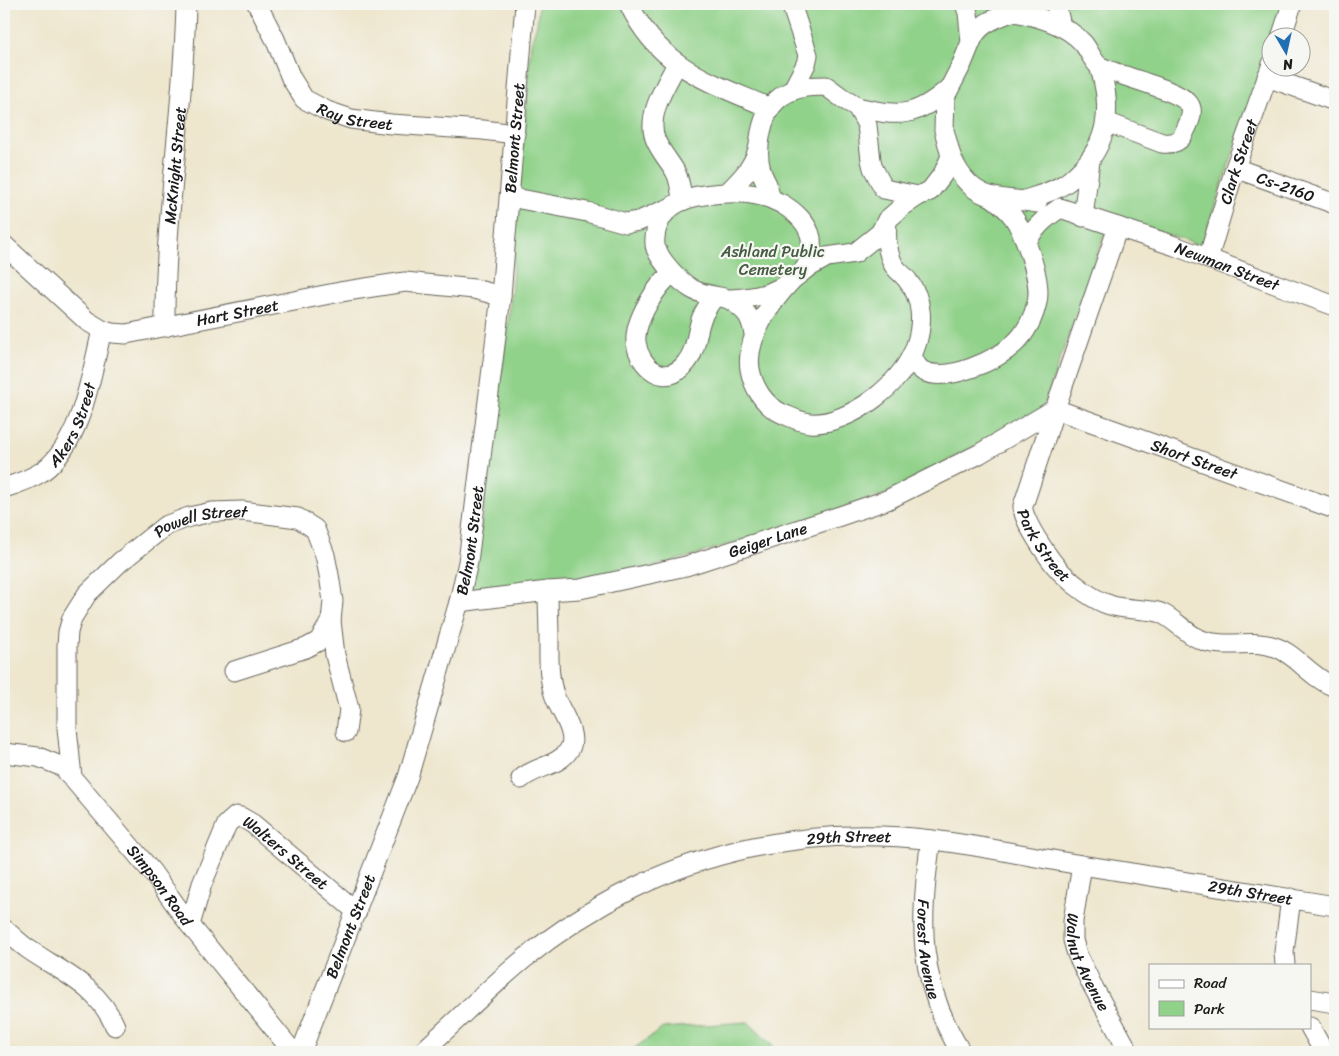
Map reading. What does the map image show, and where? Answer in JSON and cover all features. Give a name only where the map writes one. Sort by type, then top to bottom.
[{"type":"street","name":"McKnight Street","points":[[165,327],[164,285],[186,49],[186,4]]},
{"type":"street","name":"Ray Street","points":[[257,4],[275,39],[291,78],[304,99],[327,111],[351,119],[391,124],[514,134]]},
{"type":"street","name":"Belmont Street","points":[[300,1052],[357,912],[408,777],[459,602],[468,562],[501,296],[526,4]]},
{"type":"street","points":[[630,4],[638,22],[656,46],[677,64],[704,79],[770,108]]},
{"type":"street","points":[[791,4],[815,70],[826,86],[857,107],[884,114],[904,113],[923,108],[949,88]]},
{"type":"street","points":[[965,4],[968,13],[971,42]]},
{"type":"street","points":[[911,356],[918,367],[934,374],[960,372],[979,366],[998,356],[1022,335],[1037,304],[1038,294],[1032,259],[1020,227],[1008,209],[964,180],[951,156],[944,130],[945,97],[974,34],[981,26],[990,21],[1032,4]]},
{"type":"street","points":[[1056,4],[1060,26]]},
{"type":"street","points":[[1284,28],[1292,4]]},
{"type":"street","points":[[992,197],[1025,200],[1050,192],[1069,181],[1090,161],[1100,143],[1106,122],[1107,97],[1099,66],[1081,40],[1060,26],[1041,18],[1015,12]]},
{"type":"street","points":[[792,91],[806,64],[808,55]]},
{"type":"street","points":[[655,248],[658,222],[674,205],[680,187],[676,172],[656,141],[654,132],[657,102],[677,64]]},
{"type":"street","points":[[1099,66],[1177,95],[1189,104],[1192,110],[1182,138],[1170,144],[1162,144],[1106,122]]},
{"type":"street","name":"Clark Street","points":[[1208,260],[1235,168],[1266,78]]},
{"type":"street","points":[[1286,78],[1335,101]]},
{"type":"street","points":[[728,192],[748,172],[756,158],[763,123],[770,108],[778,99],[806,86],[826,86]]},
{"type":"street","points":[[857,107],[867,126],[873,168],[884,189],[888,204],[886,246],[894,266]]},
{"type":"street","points":[[759,145],[760,169],[772,199]]},
{"type":"street","points":[[848,254],[880,233],[887,220],[903,206],[924,194],[943,174],[951,156]]},
{"type":"street","points":[[1084,217],[1090,161]]},
{"type":"street","name":"Cs-2160","points":[[1235,168],[1335,204]]},
{"type":"street","points":[[884,189],[924,194],[950,188],[973,187]]},
{"type":"street","points":[[626,223],[639,221],[674,205],[700,196],[728,192],[754,193],[772,199],[798,216],[823,244],[848,254]]},
{"type":"street","points":[[510,197],[587,212],[626,223],[642,231],[673,273],[690,288],[701,294],[722,298],[752,298],[765,295],[777,290],[827,257],[848,254],[872,255],[894,266],[909,281],[919,302],[921,325],[916,347],[905,368],[894,382]]},
{"type":"street","name":"Newman Street","points":[[1025,200],[1060,208],[1175,246],[1208,260],[1335,306]]},
{"type":"street","points":[[1026,242],[1042,220],[1060,208]]},
{"type":"street","name":"Park Street","points":[[1118,227],[1022,510],[1032,532],[1063,574],[1094,598],[1109,605],[1125,609],[1161,612],[1182,628],[1206,642],[1224,645],[1255,642],[1277,647],[1312,674],[1335,687]]},
{"type":"street","points":[[808,229],[811,237],[811,252],[798,275],[773,304],[754,334],[749,359],[750,370],[758,392],[774,410],[797,421],[822,423],[847,416],[869,402],[894,382],[906,376],[924,371]]},
{"type":"street","name":"Hart Street","points":[[4,245],[87,321],[102,330],[112,333],[126,334],[340,292],[406,282],[474,289],[501,296]]},
{"type":"street","points":[[673,273],[668,276],[653,296],[643,313],[636,332],[636,342],[641,360],[653,372],[668,375],[682,368],[695,345],[702,317],[722,298]]},
{"type":"street","points":[[722,298],[749,314],[754,334]]},
{"type":"street","name":"Akers Street","points":[[4,488],[20,483],[41,472],[69,441],[86,395],[102,330]]},
{"type":"street","name":"Short Street","points":[[1055,409],[1335,509]]},
{"type":"street","name":"Geiger Lane","points":[[459,602],[580,589],[686,566],[887,500],[979,454],[1055,409]]},
{"type":"street","name":"Powell Street","points":[[72,777],[68,728],[67,655],[68,632],[72,618],[87,594],[120,562],[166,526],[189,517],[212,512],[242,511],[298,518],[315,529],[325,556],[333,601],[331,621],[335,655],[349,709],[346,732]]},
{"type":"street","points":[[520,779],[560,759],[571,748],[571,734],[554,696],[549,674],[548,591]]},
{"type":"street","points":[[234,671],[319,642],[331,621]]},
{"type":"street","name":"Simpson Road","points":[[4,753],[38,757],[64,767],[152,872],[190,926],[293,1052]]},
{"type":"street","name":"Walters Street","points":[[190,926],[202,884],[226,824],[236,816],[253,824],[357,912]]},
{"type":"street","name":"29th Street","points":[[422,1052],[524,960],[552,938],[606,903],[664,875],[720,856],[750,848],[803,839],[883,836],[931,840],[1335,906]]},
{"type":"street","name":"Forest Avenue","points":[[931,840],[924,894],[923,926],[926,959],[937,1006],[960,1052]]},
{"type":"street","name":"Walnut Avenue","points":[[1082,865],[1073,921],[1073,940],[1077,954],[1091,983],[1129,1052]]},
{"type":"street","points":[[1285,964],[1284,952],[1291,898]]},
{"type":"street","points":[[4,929],[30,951],[87,987],[115,1026]]},
{"type":"street","points":[[1312,999],[1335,1003]]},
{"type":"street","points":[[1311,1028],[1324,1052]]},
{"type":"green space","name":"Ashland Public Cemetery","points":[[539,4],[1284,4],[1276,28],[1262,28],[1262,68],[1201,246],[1111,215],[1042,410],[886,494],[695,555],[610,578],[469,595],[483,515],[510,308],[531,43],[537,24]]},
{"type":"green space","points":[[748,1022],[779,1052],[629,1052],[663,1028]]}]
